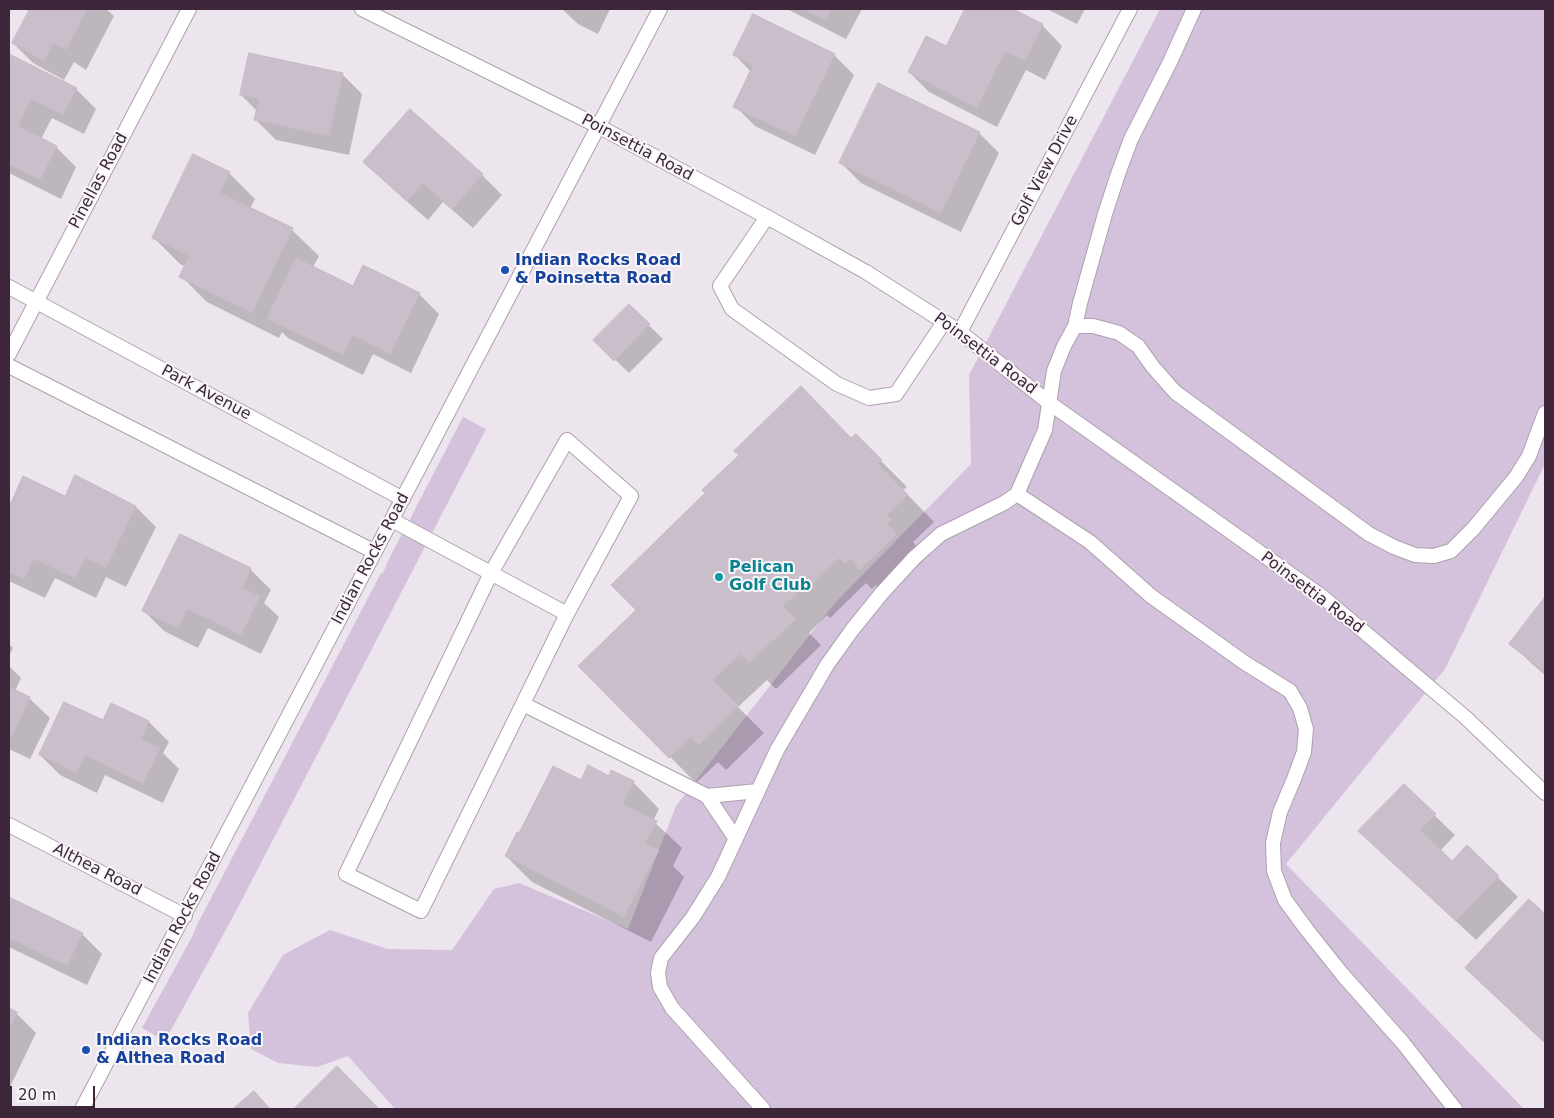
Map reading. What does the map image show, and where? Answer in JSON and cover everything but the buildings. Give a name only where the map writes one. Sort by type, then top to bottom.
[{"type":"street","name":"Pinellas Road","points":[[9,354],[189,9]]},
{"type":"street","name":"Poinsettia Road","points":[[362,9],[598,126],[767,217],[866,272],[960,332],[1048,402],[1324,598],[1465,717],[1545,793]]},
{"type":"street","name":"Indian Rocks Road","points":[[82,1109],[660,9]]},
{"type":"street","name":"Golf View Drive","points":[[960,332],[1130,9]]},
{"type":"street","points":[[763,1109],[672,1008],[660,987],[658,973],[661,958],[693,917],[718,877],[777,750],[828,665],[852,630],[881,594],[914,558],[941,534],[1004,503],[1017,494],[1045,430],[1054,371],[1064,346],[1075,326],[1105,214],[1131,139],[1170,62],[1194,9]]},
{"type":"street","points":[[767,217],[720,286],[732,309],[837,384],[869,398],[896,394],[944,322]]},
{"type":"street","name":"Park Avenue","points":[[9,287],[403,499]]},
{"type":"street","points":[[1075,326],[1093,326],[1118,333],[1138,346],[1175,392],[1369,534],[1415,555],[1434,556],[1451,552],[1473,529],[1516,477],[1529,456],[1545,413]]},
{"type":"street","points":[[9,366],[375,552]]},
{"type":"street","points":[[567,440],[631,496],[567,614],[421,911],[346,874],[491,573],[567,440]]},
{"type":"street","points":[[1017,494],[1090,542],[1151,596],[1245,663],[1290,691],[1300,708],[1306,729],[1304,752],[1280,812],[1273,843],[1274,871],[1285,900],[1342,974],[1403,1043],[1455,1109]]},
{"type":"street","points":[[392,520],[567,614]]},
{"type":"street","points":[[523,704],[707,796],[736,838]]},
{"type":"street","points":[[707,796],[758,791]]},
{"type":"street","name":"Althea Road","points":[[9,824],[184,916]]},
{"type":"shaded area","points":[[1160,9],[1545,9],[1545,464],[1445,669],[1286,864],[1524,1109],[395,1109],[348,1056],[317,1067],[278,1063],[251,1049],[248,1013],[283,955],[330,930],[388,949],[452,950],[494,889],[519,883],[628,929],[676,806],[833,605],[971,464],[969,375]]},
{"type":"shaded area","points":[[463,417],[486,429],[235,913],[165,1041],[142,1028],[192,937]]},
{"type":"place","name":"Indian Rocks Road & Poinsetta Road","points":[[505,270]]},
{"type":"place","name":"Pelican Golf Club","points":[[719,577]]},
{"type":"place","name":"Indian Rocks Road & Althea Road","points":[[86,1050]]}]
